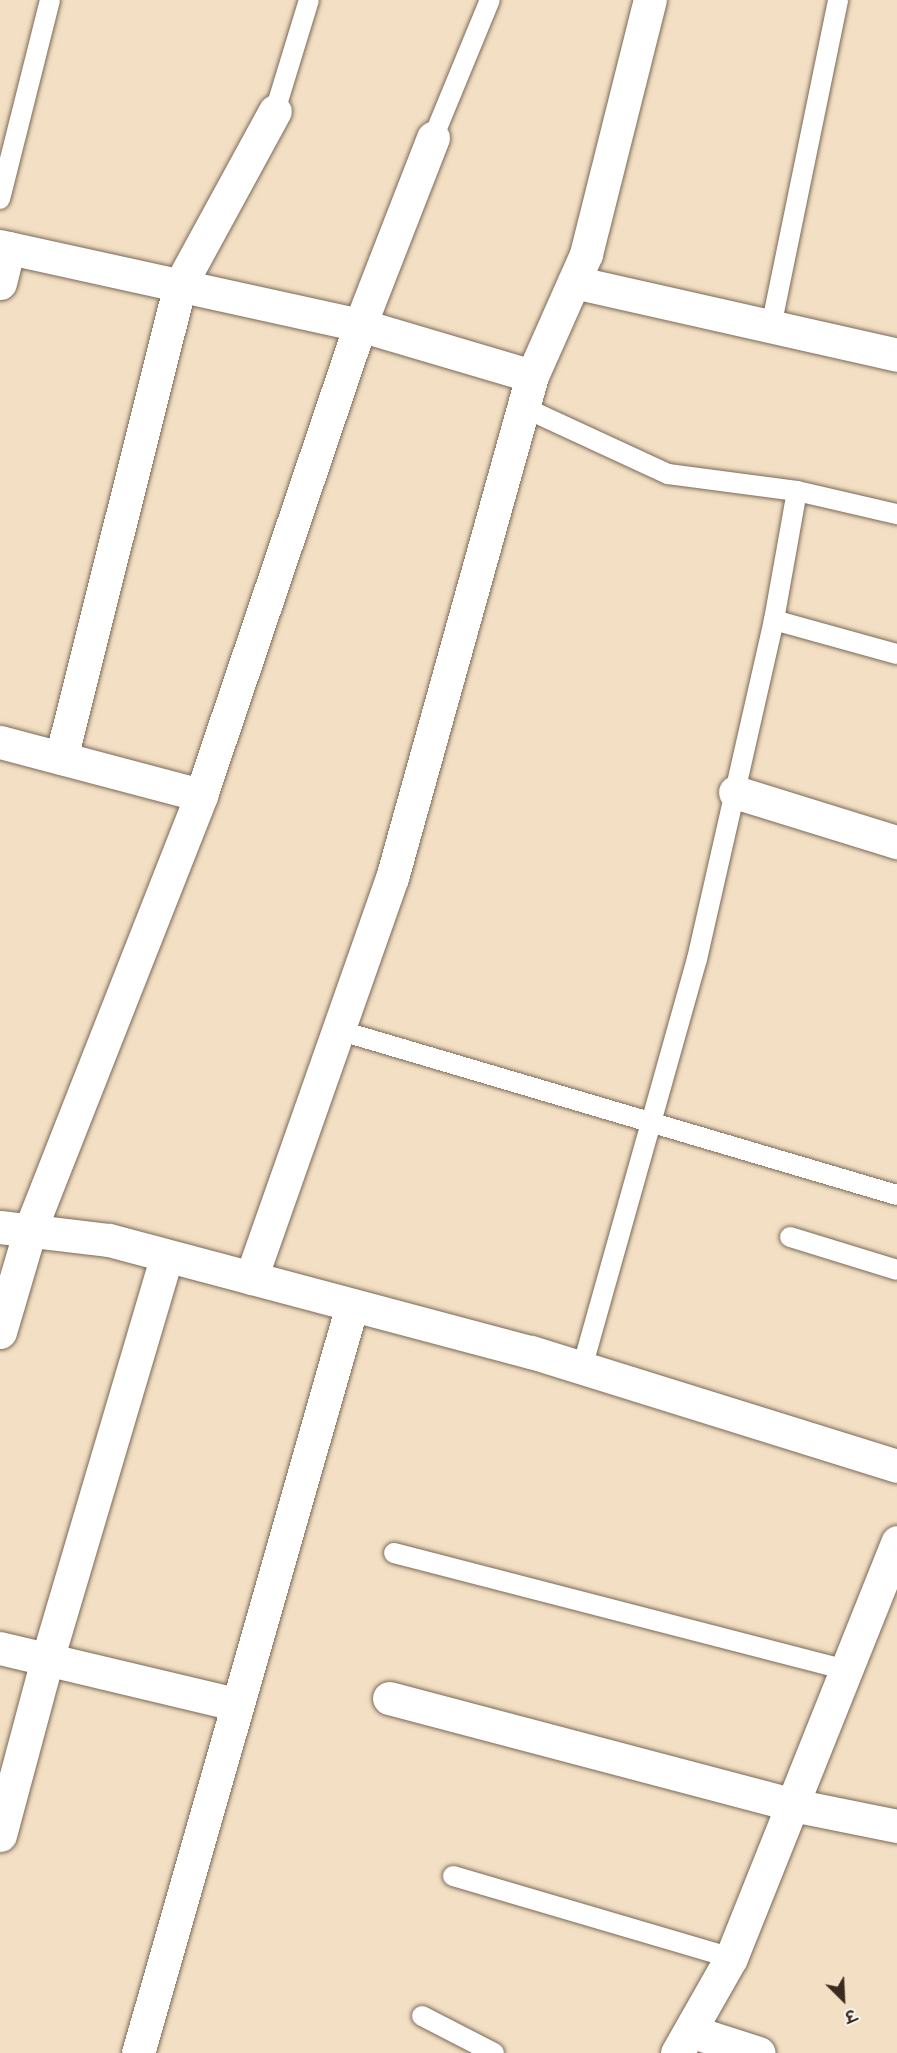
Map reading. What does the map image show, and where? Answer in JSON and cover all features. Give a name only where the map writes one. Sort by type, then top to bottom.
[{"type":"street","points":[[251,1278],[392,878],[528,392],[586,254],[650,0]]},
{"type":"street","points":[[62,758],[180,285],[275,111]]},
{"type":"street","points":[[0,1332],[15,1228],[201,795],[360,325],[433,138]]},
{"type":"street","points":[[0,283],[4,247],[360,325],[528,392]]},
{"type":"street","points":[[574,282],[897,355]]},
{"type":"street","points":[[0,742],[201,795]]},
{"type":"street","points":[[735,792],[897,842]]},
{"type":"street","points":[[15,1228],[109,1240],[352,1305],[582,1368],[897,1466]]},
{"type":"street","points":[[0,1835],[47,1660],[166,1256]]},
{"type":"street","points":[[138,2053],[235,1704],[352,1305]]},
{"type":"street","points":[[759,2053],[683,2042],[731,1958],[897,1542]]},
{"type":"street","points":[[0,1648],[235,1704]]},
{"type":"street","points":[[389,1698],[793,1805],[897,1826]]},
{"type":"lane","points":[[0,199],[50,0]]},
{"type":"lane","points":[[275,111],[309,0]]},
{"type":"lane","points":[[433,138],[490,0]]},
{"type":"lane","points":[[771,327],[838,0]]},
{"type":"lane","points":[[528,392],[668,474],[797,491],[897,514]]},
{"type":"lane","points":[[582,1368],[697,959],[774,620],[797,491]]},
{"type":"lane","points":[[774,620],[897,654]]},
{"type":"lane","points":[[338,1030],[651,1126],[897,1195]]},
{"type":"lane","points":[[790,1237],[897,1270]]},
{"type":"lane","points":[[394,1553],[847,1670]]},
{"type":"lane","points":[[453,1876],[731,1958]]},
{"type":"lane","points":[[422,2016],[494,2053]]}]
